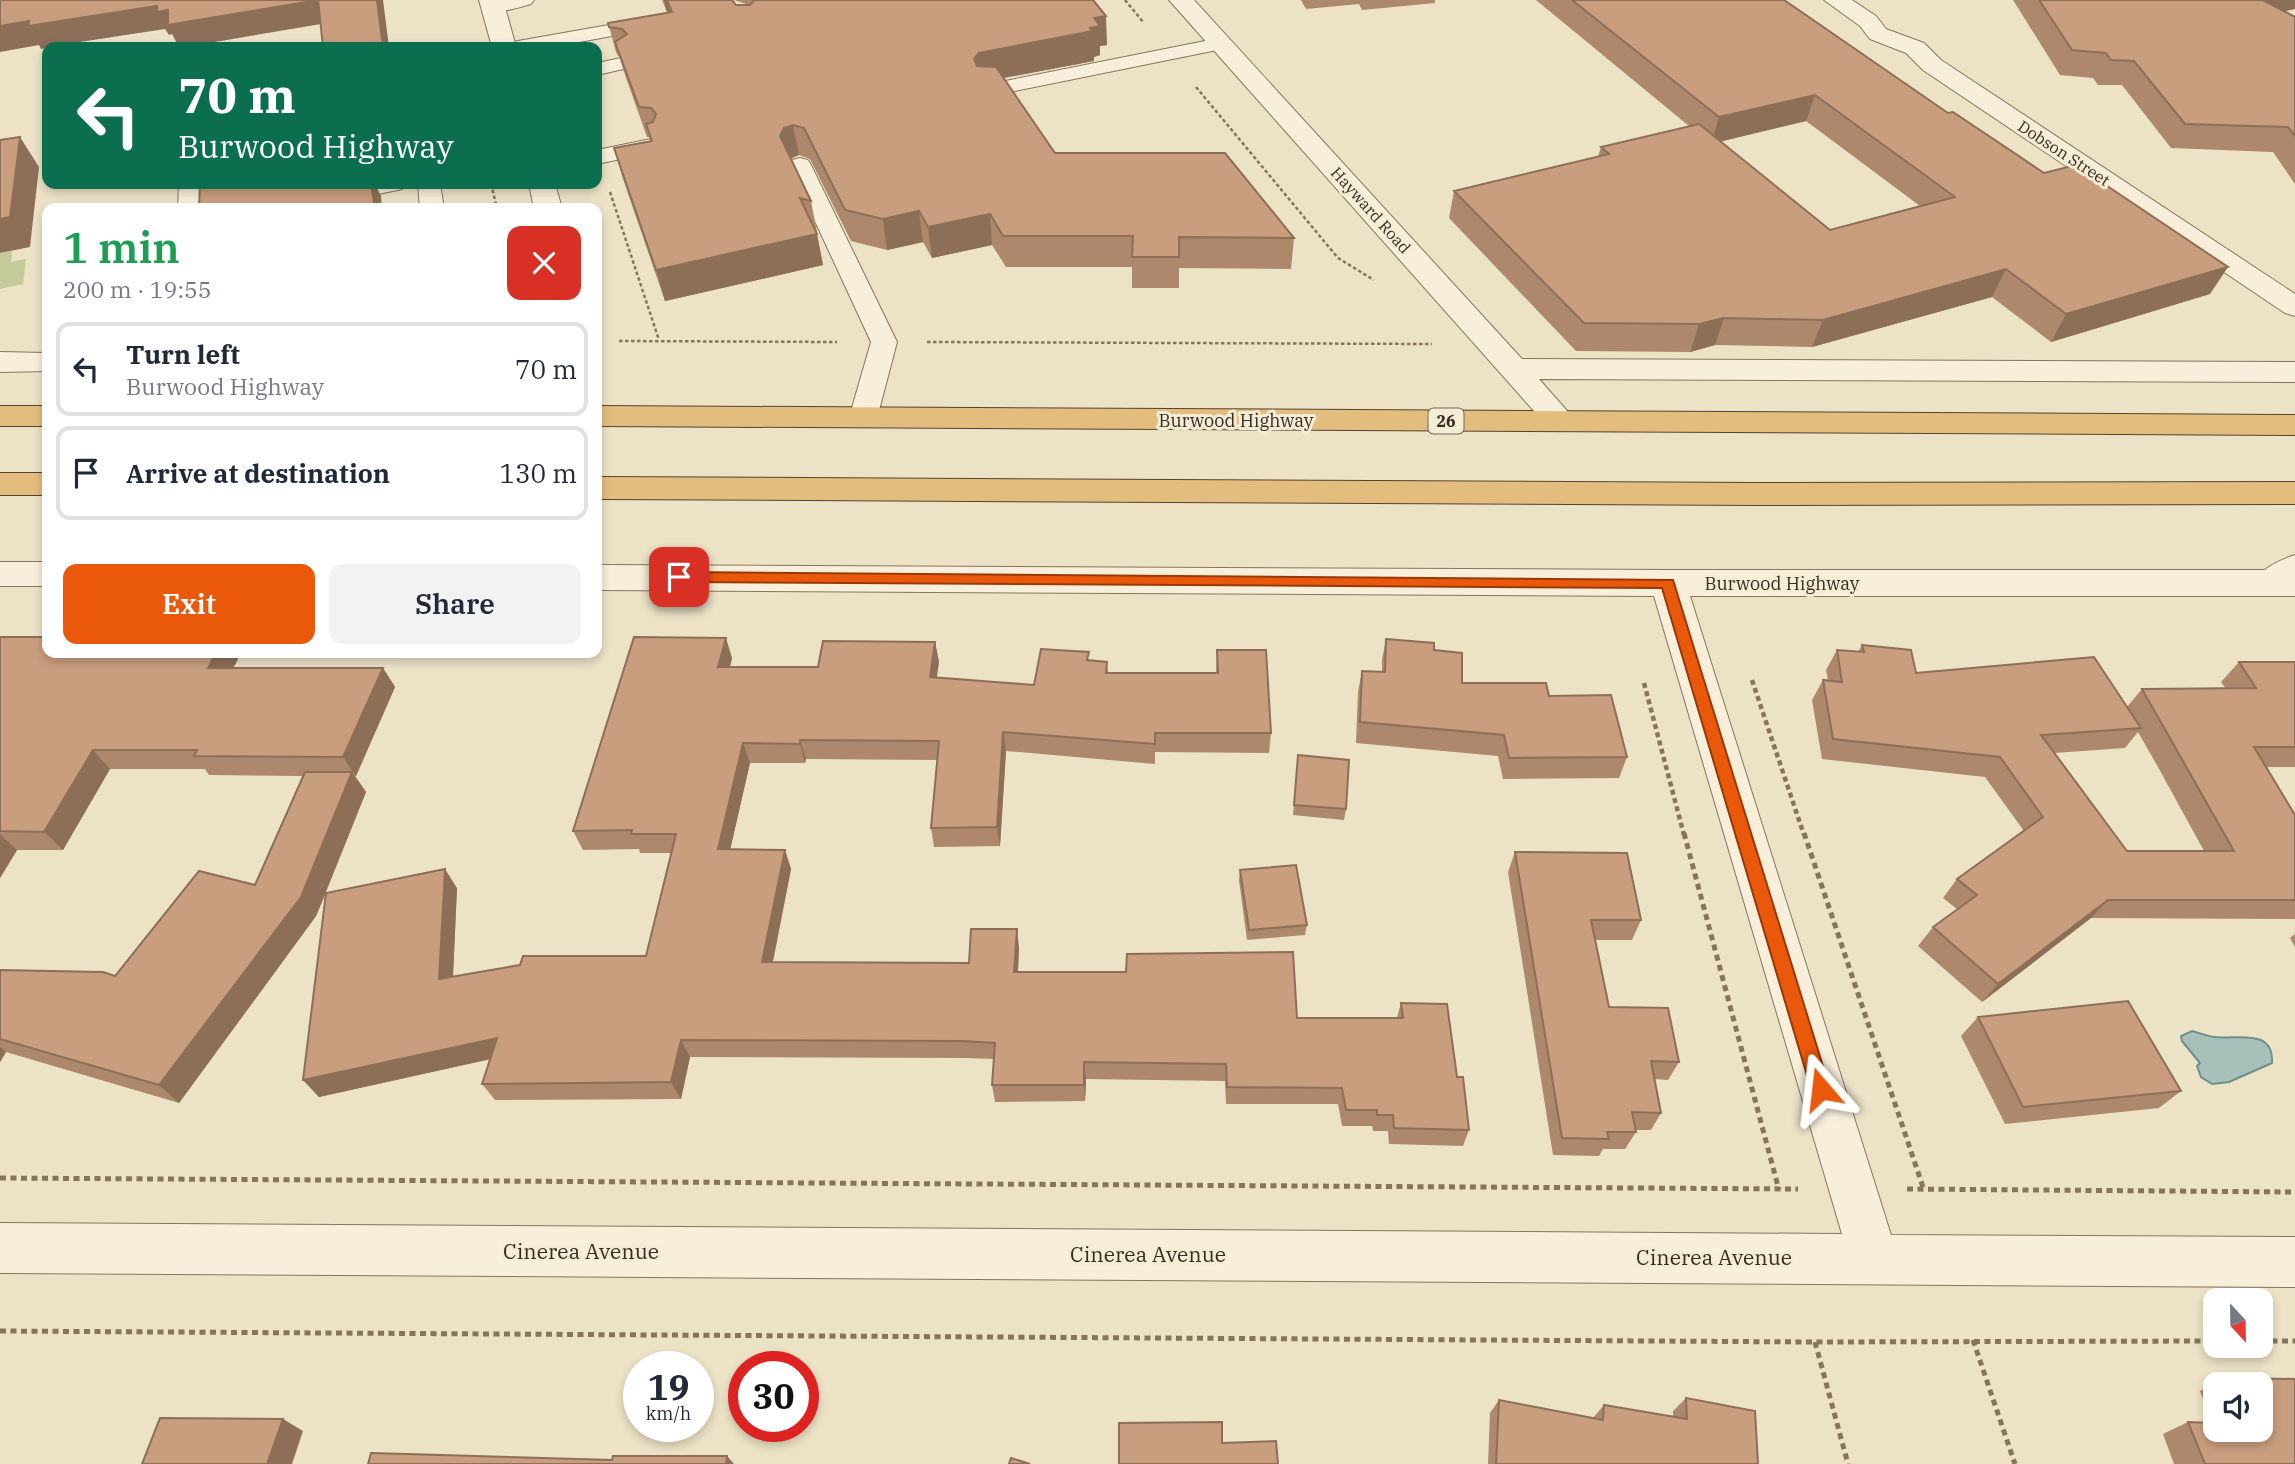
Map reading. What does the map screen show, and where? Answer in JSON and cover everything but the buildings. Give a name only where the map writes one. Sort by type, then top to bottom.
[{"type":"highway","points":[[0,415],[42,416]]},
{"type":"highway","name":"Burwood Highway","points":[[602,416],[2295,425]]},
{"type":"highway","points":[[0,484],[42,485]]},
{"type":"highway","points":[[602,488],[1744,494],[2295,493]]},
{"type":"street","name":"Hayward Road","points":[[1181,0],[1560,421]]},
{"type":"street","name":"Dobson Street","points":[[1836,0],[1868,22],[1878,34],[1915,48],[1933,65],[2295,307]]},
{"type":"street","points":[[491,3],[503,42]]},
{"type":"street","points":[[0,362],[42,362]]},
{"type":"street","points":[[1515,369],[2295,372]]},
{"type":"street","points":[[0,574],[42,574]]},
{"type":"street","name":"Burwood Highway","points":[[602,577],[1668,583],[2286,577]]},
{"type":"street","points":[[1668,583],[1873,1257]]},
{"type":"street","name":"Cinerea Avenue","points":[[0,1248],[1873,1257],[2295,1262]]},
{"type":"lane","points":[[491,3],[524,0]]},
{"type":"lane","points":[[547,42],[678,19]]},
{"type":"lane","points":[[990,90],[1220,44]]},
{"type":"lane","points":[[602,68],[621,64]]},
{"type":"lane","points":[[602,156],[651,146]]},
{"type":"lane","points":[[800,165],[884,342],[863,418]]},
{"type":"lane","points":[[310,203],[369,198],[386,189]]},
{"type":"path","points":[[1125,0],[1338,258],[1378,283]]},
{"type":"path","points":[[602,169],[659,341]]},
{"type":"path","points":[[1421,334],[1429,344]]},
{"type":"path","points":[[619,341],[1437,344]]},
{"type":"path","points":[[1749,669],[1924,1189]]},
{"type":"path","points":[[1643,681],[1779,1190]]},
{"type":"path","points":[[0,1178],[1800,1189]]},
{"type":"path","points":[[1902,1189],[2295,1192]]},
{"type":"path","points":[[0,1331],[1815,1342],[2203,1341]]},
{"type":"path","points":[[1973,1340],[2015,1464]]},
{"type":"path","points":[[2273,1341],[2295,1341]]},
{"type":"path","points":[[1815,1342],[1848,1464]]},
{"type":"green space","points":[[12,251],[11,262],[26,259],[23,284],[0,289],[0,253]]},
{"type":"water","points":[[2192,1031],[2214,1037],[2260,1040],[2267,1044],[2272,1063],[2229,1082],[2212,1084],[2201,1077],[2197,1066],[2200,1063],[2182,1041],[2181,1036]]},
{"type":"route","points":[[679,577],[1668,583],[1821,1089]]}]
